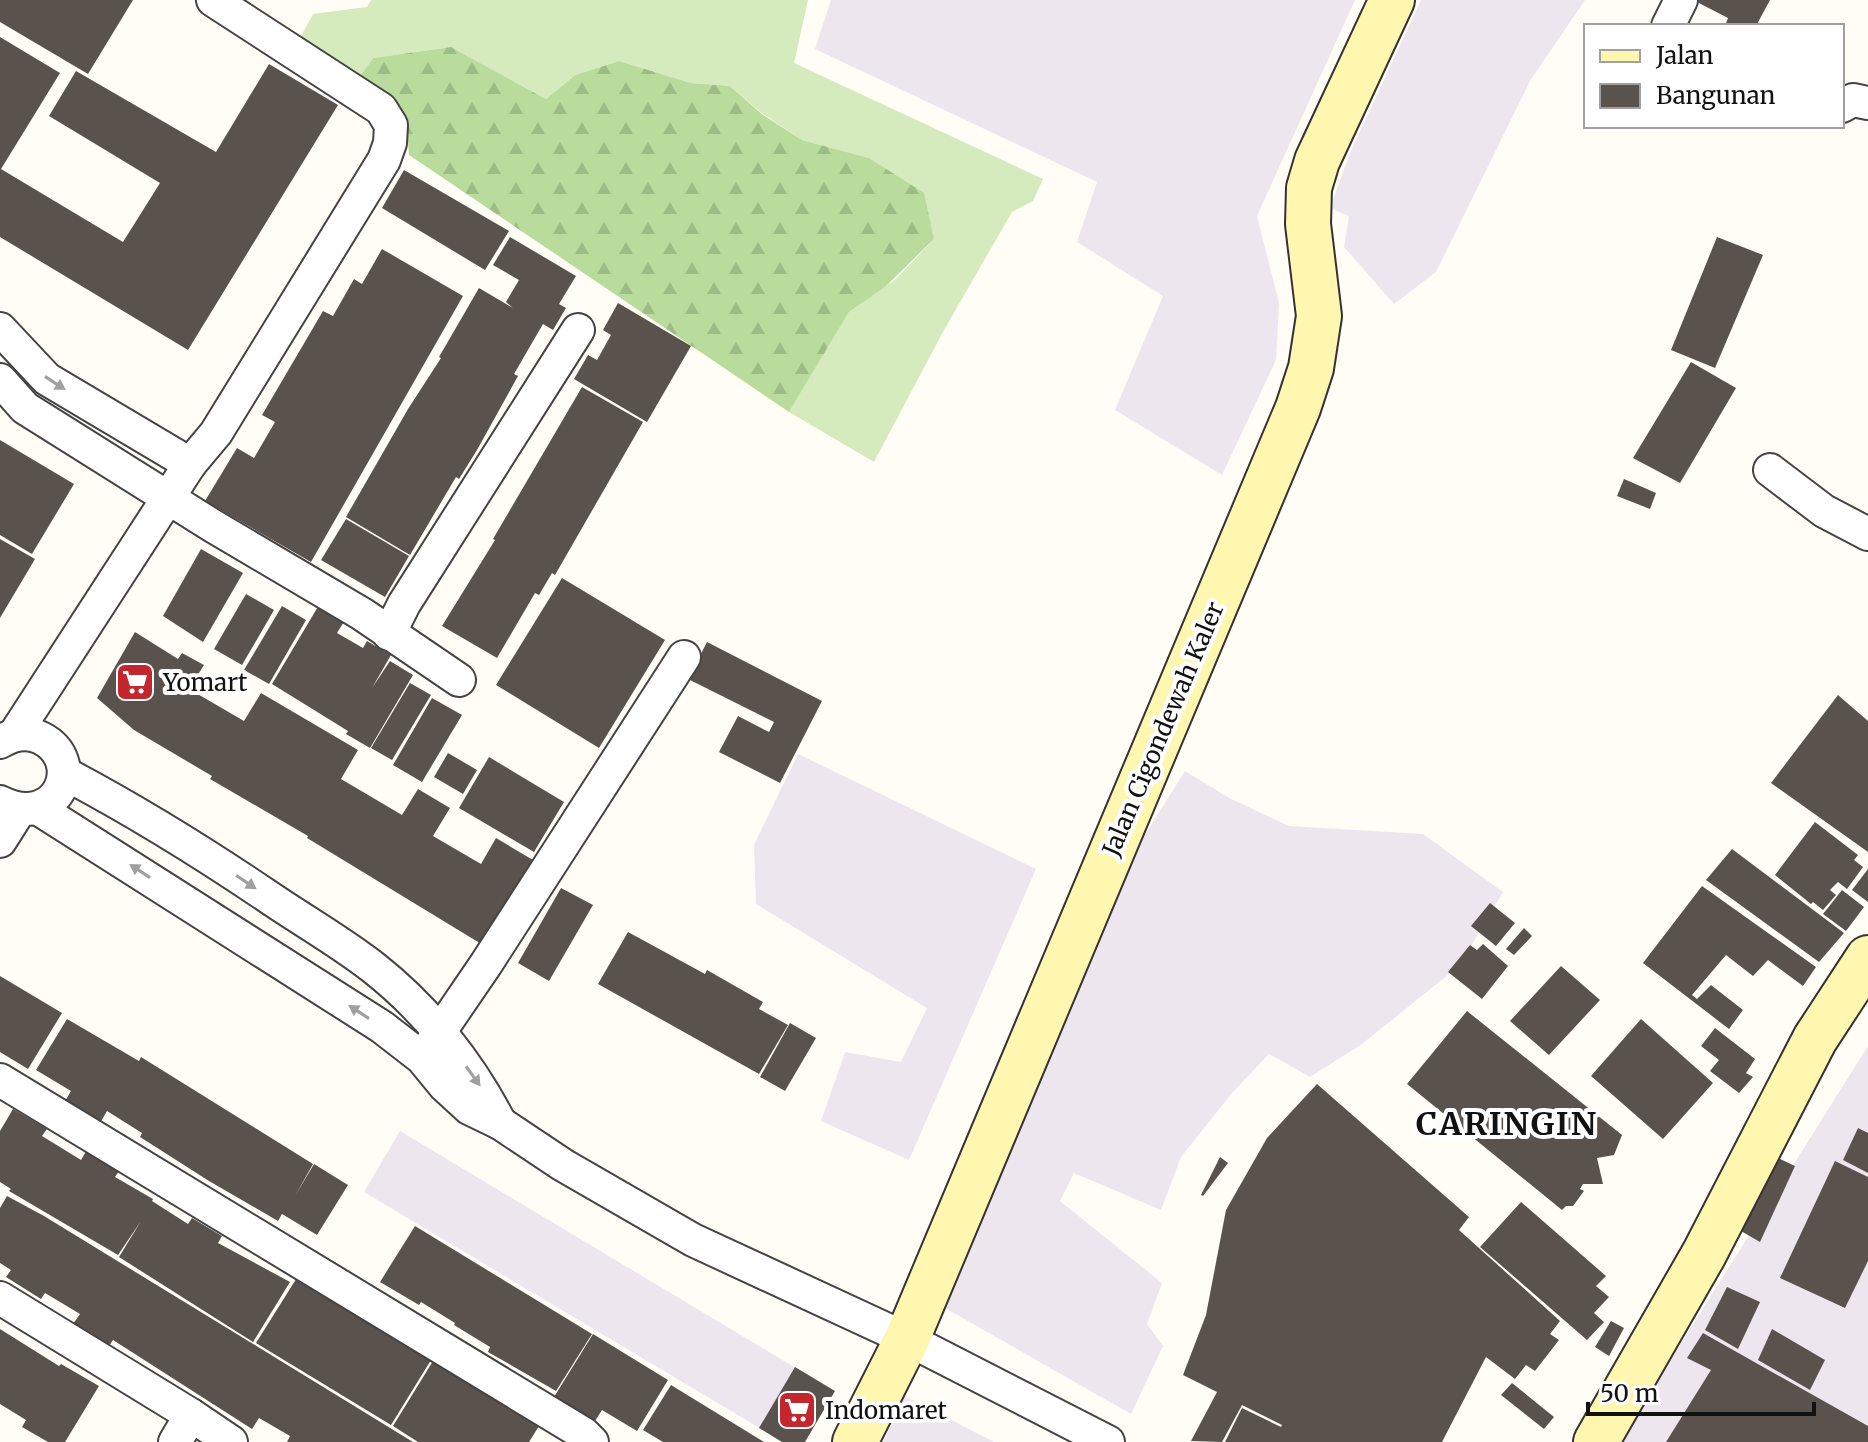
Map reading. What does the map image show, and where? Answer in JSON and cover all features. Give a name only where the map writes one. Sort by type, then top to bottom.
[{"type":"main road","name":"Jalan Cigondewah Kaler","points":[[855,1442],[907,1339],[1298,408],[1311,368],[1319,316],[1308,224],[1309,188],[1317,161],[1392,0]]},
{"type":"main road","points":[[1596,1442],[1704,1254],[1815,1039],[1868,958]]},
{"type":"street","points":[[8,738],[190,464],[216,433],[355,210],[384,160],[390,143],[391,125],[381,109],[213,0]]},
{"type":"street","points":[[1669,24],[1681,0]]},
{"type":"street","points":[[1844,105],[1853,100],[1868,103]]},
{"type":"street","points":[[0,329],[47,379],[190,464]]},
{"type":"street","points":[[389,634],[404,604],[578,330]]},
{"type":"street","points":[[0,380],[25,408],[169,499],[362,614],[459,680]]},
{"type":"street","points":[[1770,470],[1824,511],[1868,534]]},
{"type":"street","points":[[422,1058],[684,657]]},
{"type":"street","points":[[0,841],[19,807],[52,800],[61,788],[64,773],[60,756],[49,742],[33,734],[8,738]]},
{"type":"street","points":[[64,773],[203,853],[374,968],[440,1032],[485,1092],[500,1123]]},
{"type":"street","points":[[19,807],[382,1027],[422,1058],[445,1086],[469,1108],[500,1123],[563,1165],[693,1240],[907,1339],[1108,1442]]},
{"type":"street","points":[[0,1080],[584,1434],[592,1442]]},
{"type":"street","points":[[0,1298],[231,1442]]},
{"type":"street","points":[[175,1442],[191,1415]]},
{"type":"shaded area","points":[[831,0],[1355,0],[1257,216],[1279,303],[1276,360],[1222,475],[1115,410],[1163,296],[1077,242],[1097,182],[815,49]]},
{"type":"shaded area","points":[[1421,0],[1585,0],[1530,81],[1436,272],[1394,304],[1344,247],[1349,216],[1330,208],[1350,153]]},
{"type":"shaded area","points":[[798,754],[1036,869],[909,1160],[821,1121],[845,1052],[901,1062],[927,1008],[756,904],[754,845]]},
{"type":"shaded area","points":[[1185,771],[1229,798],[1289,826],[1423,834],[1503,892],[1459,966],[1362,1044],[1310,1077],[1269,1054],[1232,1093],[1181,1157],[1161,1210],[1074,1173],[1060,1201],[1162,1283],[1147,1324],[1163,1346],[1131,1414],[938,1304],[1129,860]]},
{"type":"shaded area","points":[[1868,1046],[1868,1442],[1619,1442]]},
{"type":"shaded area","points":[[400,1131],[814,1379],[778,1439],[364,1192]]},
{"type":"shaded area","points":[[905,1396],[994,1442],[883,1442]]},
{"type":"green space","points":[[371,0],[808,0],[794,63],[1043,179],[1033,201],[1012,212],[944,330],[874,462],[789,412],[849,312],[896,279],[934,239],[869,158],[802,140],[763,114],[730,86],[691,83],[619,61],[575,75],[546,99],[451,47],[373,58],[361,75],[299,40],[313,14],[367,7]]},
{"type":"green space","points":[[451,47],[546,99],[575,75],[619,61],[691,83],[730,86],[763,115],[802,140],[869,158],[924,193],[934,239],[885,287],[849,312],[789,412],[409,155],[407,128],[385,97],[361,75],[373,58]]},
{"type":"building","points":[[0,0],[133,0],[88,74],[0,22]]},
{"type":"building","points":[[1693,0],[1770,0],[1757,24],[1726,24],[1728,18]]},
{"type":"building","points":[[0,37],[60,73],[1,169],[123,242],[160,183],[49,116],[76,71],[216,152],[269,64],[338,105],[188,350],[0,237]]},
{"type":"building","points":[[404,170],[509,231],[485,270],[382,208]]},
{"type":"building","points":[[510,237],[576,276],[559,304],[566,308],[553,330],[543,324],[514,374],[518,376],[477,450],[459,479],[456,477],[410,555],[346,517],[479,288],[513,308],[506,302],[519,280],[493,265]]},
{"type":"building","points":[[1717,237],[1763,255],[1715,368],[1671,350]]},
{"type":"building","points":[[382,249],[463,296],[311,562],[205,501],[237,448],[254,458],[275,422],[262,415],[323,311],[333,316],[354,279],[362,284]]},
{"type":"building","points":[[618,303],[691,346],[647,422],[574,379],[588,355],[597,360],[611,335],[603,330]]},
{"type":"building","points":[[1691,362],[1736,388],[1680,483],[1633,458]]},
{"type":"building","points":[[582,387],[643,422],[555,575],[552,573],[539,595],[535,593],[497,658],[442,626]]},
{"type":"building","points":[[0,440],[74,484],[32,554],[0,535]]},
{"type":"building","points":[[1624,479],[1656,493],[1650,509],[1617,496]]},
{"type":"building","points":[[346,519],[409,556],[385,597],[321,560]]},
{"type":"building","points":[[0,539],[35,559],[0,618]]},
{"type":"building","points":[[201,549],[243,573],[203,642],[163,616]]},
{"type":"building","points":[[562,578],[665,640],[599,748],[496,685]]},
{"type":"building","points":[[246,594],[274,610],[242,665],[214,649]]},
{"type":"building","points":[[319,605],[345,620],[337,633],[363,648],[367,641],[391,655],[372,688],[390,661],[413,675],[370,748],[272,684]]},
{"type":"building","points":[[282,606],[306,620],[269,684],[244,670]]},
{"type":"building","points":[[135,632],[178,659],[182,653],[204,665],[189,689],[244,721],[261,693],[358,750],[341,779],[402,815],[418,789],[450,808],[433,836],[481,864],[496,838],[533,860],[483,945],[210,779],[212,776],[134,730],[97,698]]},
{"type":"building","points":[[707,642],[822,701],[780,783],[719,752],[738,716],[769,732],[774,722],[688,679]]},
{"type":"building","points":[[410,683],[431,695],[392,760],[371,748]]},
{"type":"building","points":[[1838,695],[1868,721],[1868,852],[1771,783]]},
{"type":"building","points":[[432,698],[462,715],[422,782],[393,765]]},
{"type":"building","points":[[448,753],[477,770],[463,794],[434,777]]},
{"type":"building","points":[[489,757],[564,802],[534,852],[459,808]]},
{"type":"building","points":[[1815,822],[1858,855],[1854,860],[1863,867],[1847,889],[1838,882],[1830,890],[1836,895],[1823,910],[1775,875]]},
{"type":"building","points":[[1732,849],[1844,933],[1819,962],[1706,880]]},
{"type":"building","points":[[1868,869],[1868,902],[1852,890]]},
{"type":"building","points":[[1702,886],[1816,967],[1803,986],[1768,960],[1753,976],[1726,955],[1692,995],[1697,999],[1711,985],[1743,1010],[1729,1029],[1643,963]]},
{"type":"building","points":[[561,888],[593,905],[549,981],[518,963]]},
{"type":"building","points":[[1842,890],[1864,907],[1846,931],[1823,914]]},
{"type":"building","points":[[1490,903],[1515,923],[1496,946],[1471,926]]},
{"type":"building","points":[[1524,928],[1532,936],[1514,955],[1506,949]]},
{"type":"building","points":[[628,932],[705,974],[707,970],[763,1002],[759,1009],[788,1025],[759,1074],[598,984]]},
{"type":"building","points":[[1483,944],[1508,966],[1482,999],[1448,972],[1470,945],[1477,950]]},
{"type":"building","points":[[1561,966],[1600,1000],[1549,1055],[1510,1021]]},
{"type":"building","points":[[0,976],[62,1013],[28,1069],[0,1052]]},
{"type":"building","points":[[1467,1011],[1622,1135],[1614,1155],[1597,1158],[1603,1184],[1583,1184],[1580,1189],[1584,1191],[1573,1206],[1562,1210],[1407,1084]]},
{"type":"building","points":[[67,1019],[139,1061],[141,1057],[313,1164],[295,1196],[314,1164],[348,1185],[317,1235],[282,1214],[278,1221],[209,1181],[140,1137],[142,1133],[107,1111],[100,1123],[65,1101],[71,1091],[36,1070]]},
{"type":"building","points":[[1641,1019],[1713,1083],[1663,1139],[1591,1076]]},
{"type":"building","points":[[790,1023],[816,1038],[785,1091],[760,1077]]},
{"type":"building","points":[[1715,1028],[1755,1059],[1746,1073],[1753,1077],[1739,1093],[1710,1071],[1719,1060],[1701,1046]]},
{"type":"building","points":[[1317,1084],[1469,1217],[1459,1230],[1560,1321],[1550,1334],[1559,1340],[1535,1371],[1526,1365],[1515,1379],[1486,1357],[1442,1442],[1225,1442],[1242,1408],[1282,1425],[1242,1405],[1222,1442],[1191,1441],[1217,1392],[1183,1375],[1206,1315],[1226,1210],[1267,1138]]},
{"type":"building","points":[[13,1109],[47,1129],[42,1136],[81,1160],[88,1148],[121,1168],[115,1177],[188,1224],[192,1218],[222,1236],[218,1243],[290,1282],[253,1342],[119,1257],[141,1221],[118,1255],[9,1191],[11,1189],[0,1182],[0,1131]]},
{"type":"building","points":[[1858,1128],[1868,1133],[1868,1173],[1843,1160]]},
{"type":"building","points":[[1220,1157],[1228,1163],[1203,1196],[1201,1195]]},
{"type":"building","points":[[1776,1157],[1795,1166],[1760,1242],[1741,1231]]},
{"type":"building","points":[[1835,1161],[1868,1177],[1868,1261],[1845,1308],[1780,1278]]},
{"type":"building","points":[[7,1196],[413,1442],[287,1442],[290,1436],[259,1418],[252,1429],[113,1340],[109,1346],[73,1324],[80,1314],[45,1293],[41,1299],[6,1277],[11,1270],[0,1263],[0,1208]]},
{"type":"building","points":[[1521,1202],[1606,1276],[1596,1286],[1609,1297],[1594,1313],[1604,1322],[1587,1340],[1480,1247]]},
{"type":"building","points":[[415,1226],[592,1334],[556,1391],[488,1352],[490,1347],[455,1323],[380,1282]]},
{"type":"building","points":[[298,1276],[329,1296],[327,1298],[431,1360],[391,1425],[256,1343]]},
{"type":"building","points":[[1727,1287],[1760,1302],[1738,1349],[1705,1330]]},
{"type":"building","points":[[1611,1321],[1624,1328],[1609,1356],[1595,1347]]},
{"type":"building","points":[[0,1329],[59,1366],[61,1364],[99,1386],[65,1442],[48,1442],[22,1427],[26,1420],[0,1404]]},
{"type":"building","points":[[1772,1329],[1825,1360],[1810,1390],[1758,1360]]},
{"type":"building","points":[[1703,1333],[1868,1426],[1868,1442],[1666,1442],[1711,1370],[1687,1358]]},
{"type":"building","points":[[593,1334],[668,1380],[637,1431],[602,1410],[595,1421],[554,1397]]},
{"type":"building","points":[[433,1361],[539,1426],[529,1442],[418,1442],[393,1426]]},
{"type":"building","name":"Indomaret","points":[[795,1367],[835,1391],[805,1442],[782,1442],[759,1428]]},
{"type":"building","points":[[1512,1383],[1554,1417],[1544,1429],[1501,1395]]},
{"type":"building","points":[[671,1385],[764,1442],[663,1442],[643,1430]]},
{"type":"place","name":"Yomart","points":[[135,682]]},
{"type":"place","name":"Indomaret","points":[[797,1410]]},
{"type":"district","name":"CARINGIN","points":[[1507,1124]]}]
